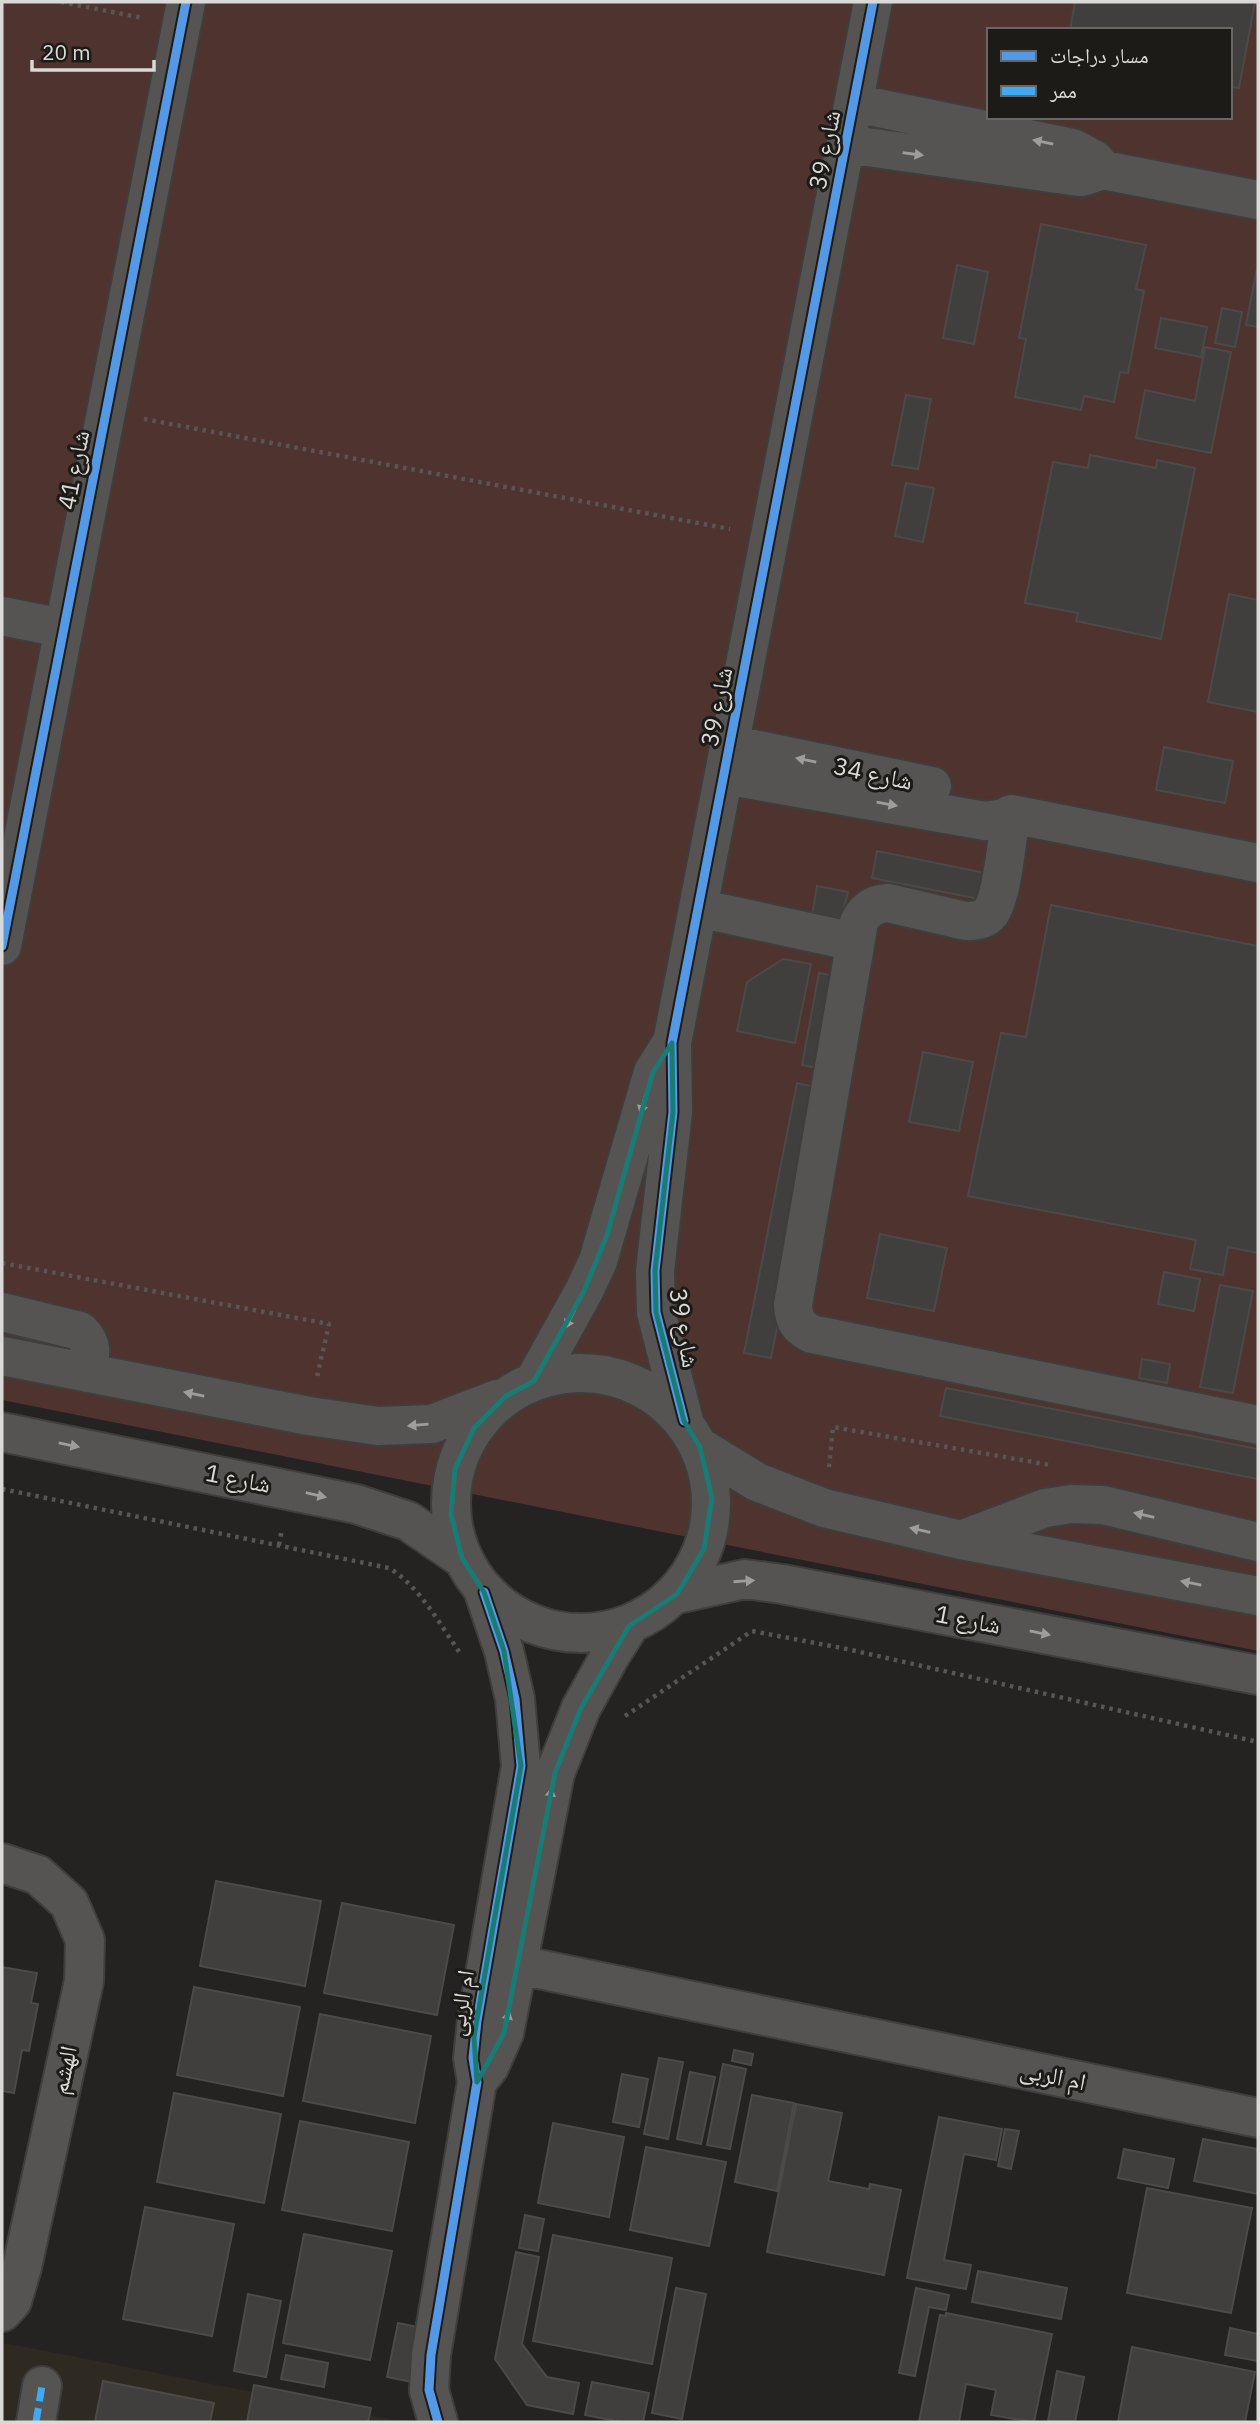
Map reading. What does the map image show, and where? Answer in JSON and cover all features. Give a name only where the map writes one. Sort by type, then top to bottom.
[{"type":"street","name":"شارع 39","points":[[677,1594],[704,1549],[712,1498],[656,1312],[655,1271],[673,1112],[672,1043],[873,2]]},
{"type":"street","name":"شارع 41","points":[[2,946],[184,14]]},
{"type":"street","points":[[854,103],[1073,149],[1095,160],[1103,170]]},
{"type":"street","points":[[846,144],[1072,176],[1082,177],[1103,170],[1258,200]]},
{"type":"street","points":[[2,616],[62,628]]},
{"type":"street","name":"شارع 34","points":[[727,760],[990,798],[998,800],[1011,814],[1258,863]]},
{"type":"street","points":[[1011,814],[1001,880],[990,913],[980,920],[966,921],[888,903],[876,904],[866,910],[859,922],[793,1306],[794,1318],[801,1328],[812,1334],[1258,1425]]},
{"type":"street","points":[[698,908],[855,942]]},
{"type":"street","name":"شارع 39","points":[[462,1558],[451,1514],[455,1469],[474,1428],[520,1388],[584,1292],[607,1235],[653,1072],[672,1043]]},
{"type":"street","points":[[2,1312],[80,1331],[88,1339],[92,1350],[87,1373]]},
{"type":"street","points":[[2,1356],[309,1416],[378,1426],[432,1424],[520,1388],[588,1372],[641,1386],[692,1434],[757,1482],[824,1508],[961,1540],[1258,1595]]},
{"type":"street","name":"شارع 1","points":[[2,1432],[356,1504],[408,1521],[462,1558]]},
{"type":"street","points":[[961,1540],[1045,1508],[1072,1504],[1103,1505],[1258,1542]]},
{"type":"street","points":[[462,1558],[484,1591],[526,1623],[577,1635],[629,1626],[677,1594]]},
{"type":"street","name":"شارع 1","points":[[677,1594],[745,1579],[782,1584],[1258,1675]]},
{"type":"street","name":"ام الربى","points":[[438,2422],[429,2390],[430,2355],[477,2082],[473,2058],[474,2037],[522,1766],[515,1699],[504,1651],[484,1591]]},
{"type":"street","name":"ام الربى","points":[[477,2082],[489,2067],[504,2033],[555,1773],[581,1708],[629,1626]]},
{"type":"street","name":"الهشم","points":[[2,1863],[38,1875],[69,1903],[85,1940],[84,1981],[22,2267],[12,2301],[2,2312]]},
{"type":"street","name":"ام الربى","points":[[519,1965],[1258,2118]]},
{"type":"path","points":[[61,2],[184,14]]},
{"type":"path","points":[[105,412],[770,536]]},
{"type":"path","points":[[2,1263],[329,1324],[309,1416]]},
{"type":"path","points":[[824,1508],[833,1427],[1051,1465]]},
{"type":"highlighted area","points":[[672,1043],[673,1112],[655,1271],[656,1312],[684,1421],[700,1447],[712,1498],[704,1549],[677,1594],[629,1626],[581,1708],[555,1773],[504,2033],[477,2082],[474,2037],[521,1766],[504,1651],[484,1592],[462,1558],[451,1514],[455,1469],[474,1428],[506,1396],[534,1381],[584,1291],[607,1235],[653,1072]]},
{"type":"shaded area","points":[[2,2],[1258,2],[1258,1651],[2,1400]]},
{"type":"shaded area","points":[[2,2343],[36,2349],[403,2422],[2,2422]]},
{"type":"building","points":[[1075,2],[1255,2],[1239,88],[1232,87],[1232,28],[1070,28]]},
{"type":"building","points":[[1041,224],[1146,245],[1136,289],[1144,291],[1128,373],[1120,372],[1114,402],[1084,396],[1081,410],[1015,397],[1026,339],[1019,338]]},
{"type":"building","points":[[957,265],[988,272],[974,344],[943,338]]},
{"type":"building","points":[[1258,268],[1258,327],[1246,325]]},
{"type":"building","points":[[1222,308],[1242,312],[1235,347],[1215,343]]},
{"type":"building","points":[[1161,318],[1207,327],[1201,357],[1155,348]]},
{"type":"building","points":[[1205,347],[1231,352],[1211,453],[1136,438],[1145,390],[1195,401]]},
{"type":"building","points":[[906,395],[931,399],[918,469],[892,465]]},
{"type":"building","points":[[1090,455],[1156,468],[1157,460],[1195,468],[1161,639],[1076,621],[1078,613],[1025,603],[1053,462],[1088,468]]},
{"type":"building","points":[[906,483],[934,488],[923,542],[895,536]]},
{"type":"building","points":[[1229,594],[1258,600],[1258,712],[1208,702]]},
{"type":"building","points":[[1164,747],[1233,761],[1225,803],[1156,790]]},
{"type":"building","points":[[877,851],[1000,876],[995,902],[872,878]]},
{"type":"building","points":[[817,886],[848,892],[841,921],[812,915]]},
{"type":"building","points":[[1051,905],[1258,946],[1258,1253],[1228,1247],[1223,1275],[1190,1269],[1196,1240],[968,1196],[1001,1033],[1026,1037]]},
{"type":"building","points":[[783,959],[811,964],[795,1043],[737,1031],[747,982]]},
{"type":"building","points":[[819,973],[845,978],[827,1070],[802,1065]]},
{"type":"building","points":[[923,1052],[973,1062],[959,1131],[909,1122]]},
{"type":"building","points":[[797,1083],[824,1089],[771,1358],[744,1353]]},
{"type":"building","points":[[880,1234],[947,1248],[934,1311],[867,1298]]},
{"type":"building","points":[[1164,1272],[1200,1279],[1194,1311],[1158,1304]]},
{"type":"building","points":[[1220,1285],[1253,1291],[1233,1393],[1200,1387]]},
{"type":"building","points":[[1142,1359],[1170,1364],[1167,1383],[1139,1378]]},
{"type":"building","points":[[946,1388],[1258,1449],[1258,1479],[940,1416]]},
{"type":"building","points":[[216,1881],[321,1901],[305,1986],[200,1966]]},
{"type":"building","points":[[342,1903],[454,1925],[437,2015],[324,1993]]},
{"type":"building","points":[[2,1967],[37,1973],[31,2003],[38,2004],[29,2051],[22,2050],[14,2093],[2,2091]]},
{"type":"building","points":[[194,1987],[300,2007],[283,2096],[177,2075]]},
{"type":"building","points":[[320,2014],[431,2036],[415,2123],[303,2101]]},
{"type":"building","points":[[734,2050],[753,2054],[751,2065],[732,2061]]},
{"type":"building","points":[[659,2058],[683,2062],[668,2139],[644,2134]]},
{"type":"building","points":[[723,2064],[746,2069],[730,2149],[707,2145]]},
{"type":"building","points":[[690,2072],[715,2077],[701,2144],[677,2139]]},
{"type":"building","points":[[622,2074],[648,2079],[639,2127],[613,2122]]},
{"type":"building","points":[[174,2093],[281,2114],[264,2203],[157,2182]]},
{"type":"building","points":[[752,2095],[794,2103],[777,2191],[735,2182]]},
{"type":"building","points":[[796,2104],[842,2113],[828,2181],[869,2189],[870,2184],[901,2190],[884,2275],[767,2252]]},
{"type":"building","points":[[939,2117],[1002,2129],[996,2160],[964,2154],[944,2260],[971,2265],[966,2289],[907,2278]]},
{"type":"building","points":[[300,2121],[409,2142],[392,2231],[282,2210]]},
{"type":"building","points":[[553,2123],[624,2137],[609,2217],[538,2203]]},
{"type":"building","points":[[1005,2129],[1019,2131],[1011,2169],[998,2166]]},
{"type":"building","points":[[1203,2139],[1258,2149],[1258,2194],[1194,2181]]},
{"type":"building","points":[[646,2147],[726,2162],[709,2246],[630,2230]]},
{"type":"building","points":[[1124,2149],[1174,2159],[1168,2188],[1118,2178]]},
{"type":"building","points":[[1147,2188],[1252,2208],[1231,2313],[1127,2293]]},
{"type":"building","points":[[145,2207],[234,2224],[212,2336],[123,2319]]},
{"type":"building","points":[[525,2215],[544,2219],[538,2251],[519,2248]]},
{"type":"building","points":[[304,2234],[392,2251],[370,2360],[283,2343]]},
{"type":"building","points":[[553,2235],[672,2258],[652,2364],[533,2341]]},
{"type":"building","points":[[516,2252],[539,2257],[522,2344],[547,2377],[579,2383],[573,2414],[527,2405],[495,2359]]},
{"type":"building","points":[[978,2271],[1067,2288],[1061,2319],[972,2302]]},
{"type":"building","points":[[676,2288],[706,2294],[682,2419],[652,2413]]},
{"type":"building","points":[[916,2288],[949,2295],[946,2310],[929,2307],[915,2376],[899,2373]]},
{"type":"building","points":[[248,2294],[281,2301],[266,2377],[234,2371]]},
{"type":"building","points":[[946,2313],[1052,2334],[1034,2422],[991,2415],[996,2390],[966,2384],[959,2422],[919,2422],[940,2315],[946,2316]]},
{"type":"building","points":[[398,2323],[428,2329],[417,2383],[387,2377]]},
{"type":"building","points":[[1230,2328],[1258,2334],[1258,2361],[1225,2355]]},
{"type":"building","points":[[1132,2347],[1255,2372],[1245,2422],[1118,2422]]},
{"type":"building","points":[[286,2355],[328,2363],[324,2387],[281,2379]]},
{"type":"building","points":[[1057,2371],[1084,2377],[1075,2422],[1048,2421]]},
{"type":"building","points":[[103,2381],[214,2403],[210,2422],[95,2422]]},
{"type":"building","points":[[592,2382],[649,2393],[643,2422],[621,2422],[585,2415]]},
{"type":"building","points":[[254,2385],[371,2408],[368,2422],[247,2422]]},
{"type":"marked path","points":[[36,2422],[42,2386]]},
{"type":"cycle path","points":[[2,946],[186,2]]},
{"type":"cycle path","points":[[684,1421],[656,1312],[655,1271],[673,1112],[672,1043],[873,2]]},
{"type":"cycle path","points":[[438,2422],[429,2390],[431,2355],[477,2082],[473,2058],[477,2021],[521,1766],[515,1699],[504,1651],[484,1592]]}]
